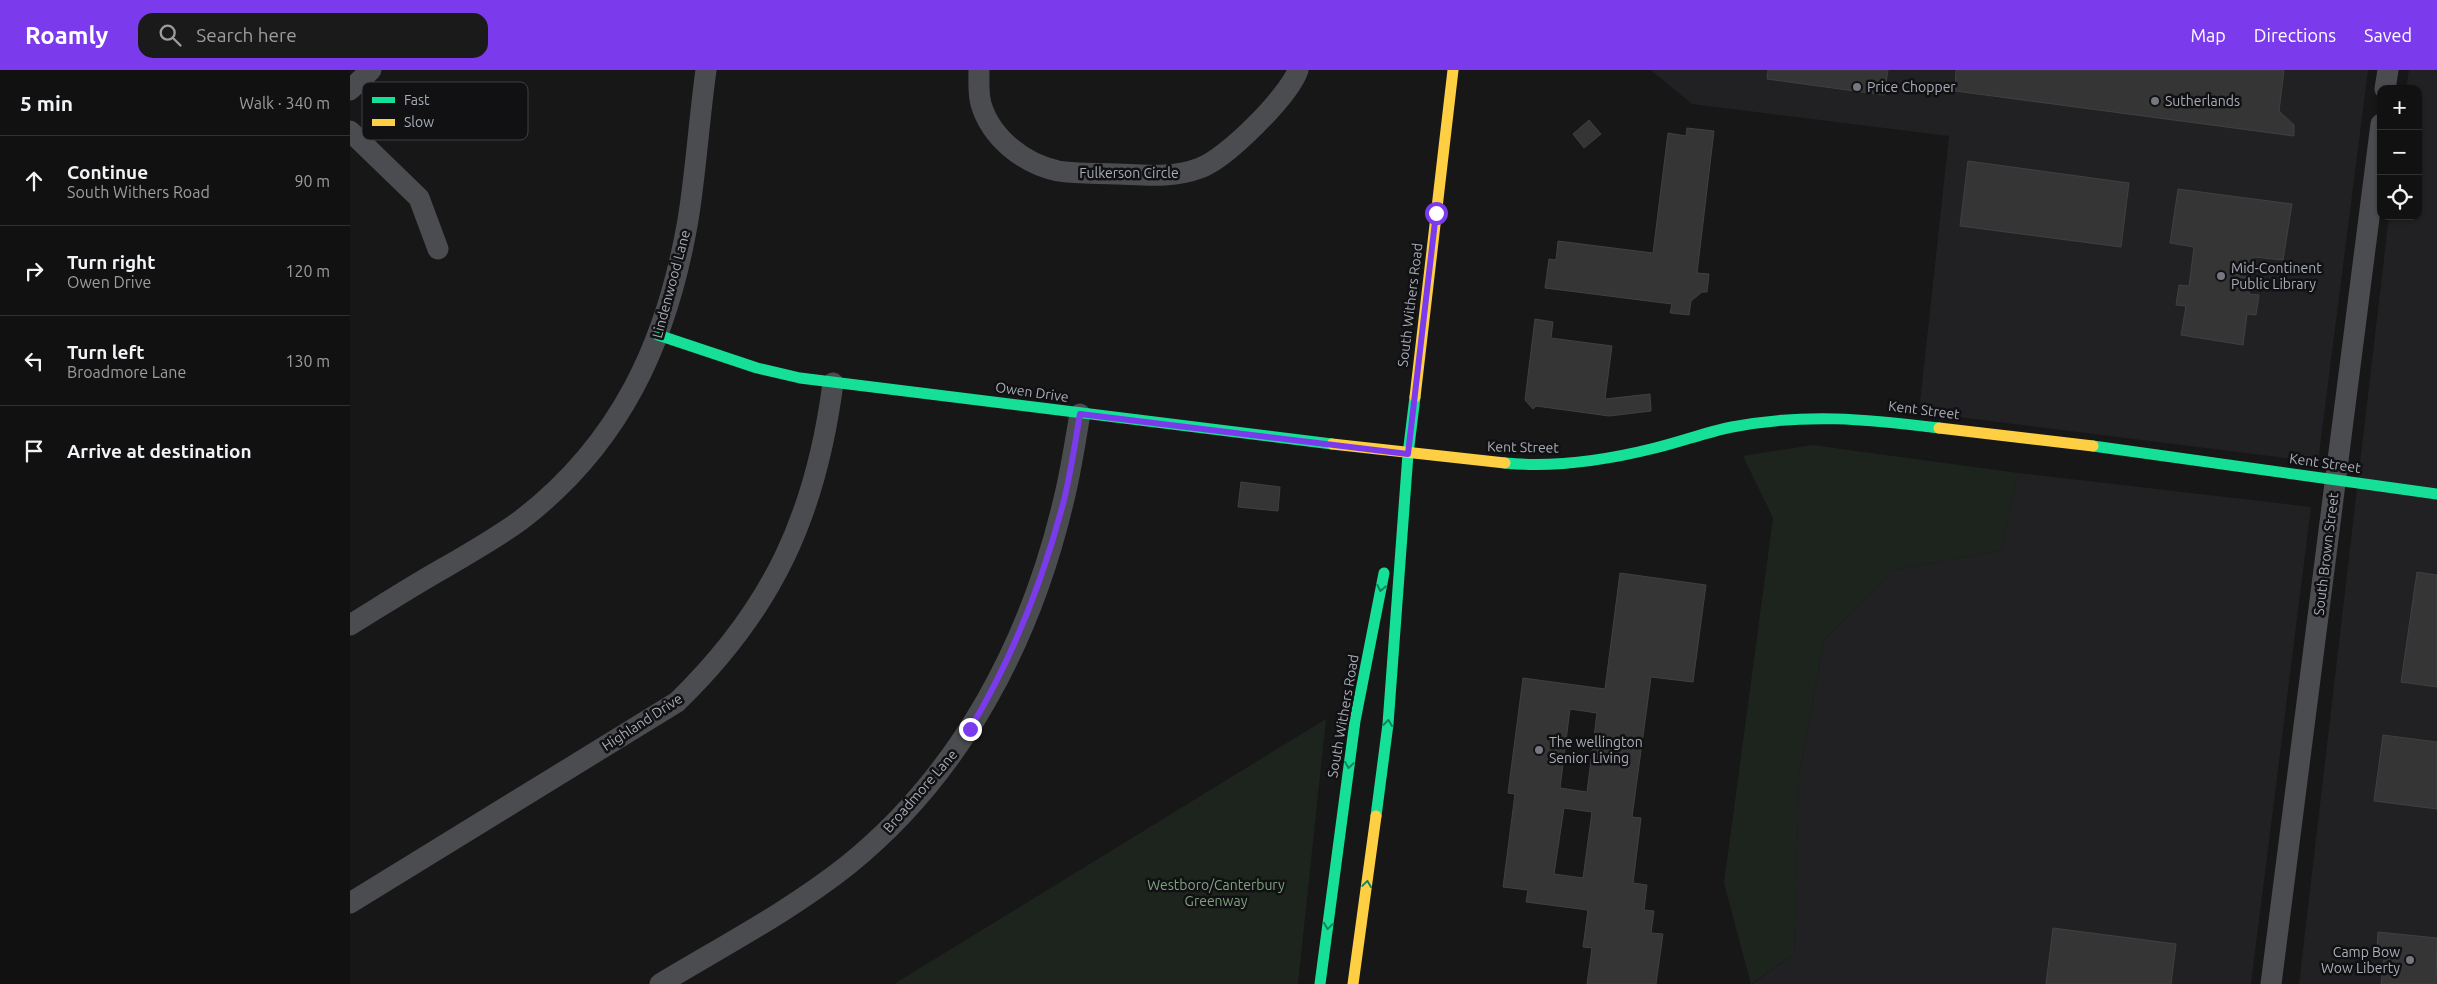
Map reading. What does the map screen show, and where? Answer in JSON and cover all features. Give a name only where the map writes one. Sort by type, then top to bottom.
[{"type":"street","points":[[350,90],[371,70]]},
{"type":"street","name":"Lindenwood Lane","points":[[350,625],[483,546],[521,520],[556,489],[588,455],[616,418],[640,379],[664,321],[676,278],[688,221],[706,70]]},
{"type":"street","name":"Fulkerson Circle","points":[[979,70],[981,102],[985,113],[1003,141],[1028,160],[1045,167],[1070,172],[1169,175],[1202,168],[1222,155],[1270,109],[1298,70]]},
{"type":"street","name":"South Withers Road","points":[[1353,984],[1388,724],[1408,454],[1453,70]]},
{"type":"street","points":[[2386,85],[2388,70]]},
{"type":"street","name":"South Brown Street","points":[[2271,984],[2380,130]]},
{"type":"street","points":[[350,131],[419,198],[438,249]]},
{"type":"street","name":"Owen Drive","points":[[658,335],[700,346],[758,368],[803,379],[874,386],[1080,414],[1408,454]]},
{"type":"street","name":"Highland Drive","points":[[350,903],[677,702],[697,682],[734,640],[763,598],[787,554],[817,475],[828,425],[833,383]]},
{"type":"street","name":"Broadmore Lane","points":[[660,984],[822,885],[879,838],[938,774],[992,694],[1026,620],[1064,499],[1080,414]]},
{"type":"street","name":"Kent Street","points":[[1408,454],[1508,464],[1558,464],[1608,458],[1656,448],[1730,427],[1778,419],[1811,417],[1861,418],[2335,479],[2437,494]]},
{"type":"street","name":"South Withers Road","points":[[1320,984],[1355,721],[1408,454]]},
{"type":"shaded area","points":[[1651,70],[2368,70],[2318,462],[1919,412],[1949,136],[1692,104]]},
{"type":"shaded area","points":[[2409,70],[2437,70],[2437,984],[2299,984],[2389,220],[2422,220],[2422,85],[2407,85]]},
{"type":"shaded area","points":[[2018,473],[2311,507],[2251,984],[1752,984],[1794,954],[1799,776],[1824,640],[1895,570],[2001,550]]},
{"type":"green space","points":[[1812,445],[2018,473],[2001,550],[1895,570],[1824,640],[1799,776],[1794,954],[1751,984],[1724,883],[1773,518],[1743,456]]},
{"type":"green space","name":"Westboro/Canterbury Greenway","points":[[1326,719],[1298,984],[894,984]]},
{"type":"building","name":"Price Chopper","points":[[1768,70],[1888,70],[1884,95],[1767,79]]},
{"type":"building","name":"Sutherlands","points":[[1956,70],[2284,70],[2279,111],[2294,125],[2294,136],[1955,91]]},
{"type":"building","points":[[1589,120],[1601,134],[1584,148],[1573,134]]},
{"type":"building","points":[[1687,128],[1714,131],[1697,273],[1709,274],[1707,292],[1702,292],[1691,301],[1689,315],[1670,313],[1672,304],[1545,288],[1549,259],[1556,260],[1558,241],[1653,253],[1668,133],[1686,136]]},
{"type":"building","points":[[1968,161],[2129,183],[2121,247],[1960,226]]},
{"type":"building","name":"Mid-Continent Public Library","points":[[2178,189],[2292,204],[2283,260],[2254,257],[2249,294],[2259,295],[2256,315],[2247,314],[2243,345],[2181,335],[2186,306],[2176,305],[2179,285],[2189,286],[2194,247],[2170,243]]},
{"type":"building","points":[[1535,319],[1553,322],[1551,338],[1612,346],[1605,399],[1650,394],[1651,411],[1609,416],[1536,406],[1533,409],[1525,400]]},
{"type":"building","points":[[1241,482],[1280,487],[1278,511],[1238,507]]},
{"type":"building","points":[[2417,572],[2437,575],[2437,687],[2401,682]]},
{"type":"building","name":"The wellington Senior Living","points":[[1620,573],[1706,585],[1693,682],[1651,677],[1632,817],[1641,818],[1633,883],[1647,885],[1644,910],[1654,911],[1651,933],[1663,934],[1656,984],[1587,984],[1592,948],[1583,947],[1588,910],[1526,902],[1528,890],[1503,887],[1515,794],[1508,793],[1523,678],[1605,689]],"holes":[[[1570,709],[1597,713],[1587,792],[1560,788]],[[1564,808],[1592,812],[1583,878],[1554,874]]]},
{"type":"building","points":[[2383,735],[2437,742],[2437,809],[2374,801]]},
{"type":"building","points":[[2053,928],[2176,944],[2171,984],[2046,984]]},
{"type":"building","name":"Camp Bow Wow Liberty","points":[[2378,932],[2437,938],[2436,984],[2381,984],[2385,949],[2377,948]]},
{"type":"traffic: fast","points":[[658,335],[757,368],[800,378],[1332,444]]},
{"type":"traffic: fast","points":[[1376,816],[1388,724],[1408,454],[1415,397]]},
{"type":"traffic: fast","points":[[1505,463],[1561,464],[1580,462],[1655,448],[1732,427],[1785,420],[1861,420],[1939,428]]},
{"type":"traffic: fast","points":[[2093,446],[2437,494]]},
{"type":"traffic: fast","points":[[1320,984],[1355,721],[1384,573]]},
{"type":"traffic: slow","points":[[1415,397],[1453,70]]},
{"type":"traffic: slow","points":[[1939,428],[2093,446]]},
{"type":"traffic: slow","points":[[1332,444],[1505,463]]},
{"type":"traffic: slow","points":[[1353,984],[1376,816]]},
{"type":"place","name":"Price Chopper","points":[[1857,87]]},
{"type":"place","name":"Sutherlands","points":[[2155,101]]},
{"type":"place","name":"Mid-Continent Public Library","points":[[2221,276]]},
{"type":"place","name":"The wellington Senior Living","points":[[1539,750]]},
{"type":"place","name":"Camp Bow Wow Liberty","points":[[2410,960]]},
{"type":"route","points":[[970,729],[992,694],[1026,620],[1064,499],[1080,414],[1408,454],[1436,213]]}]
